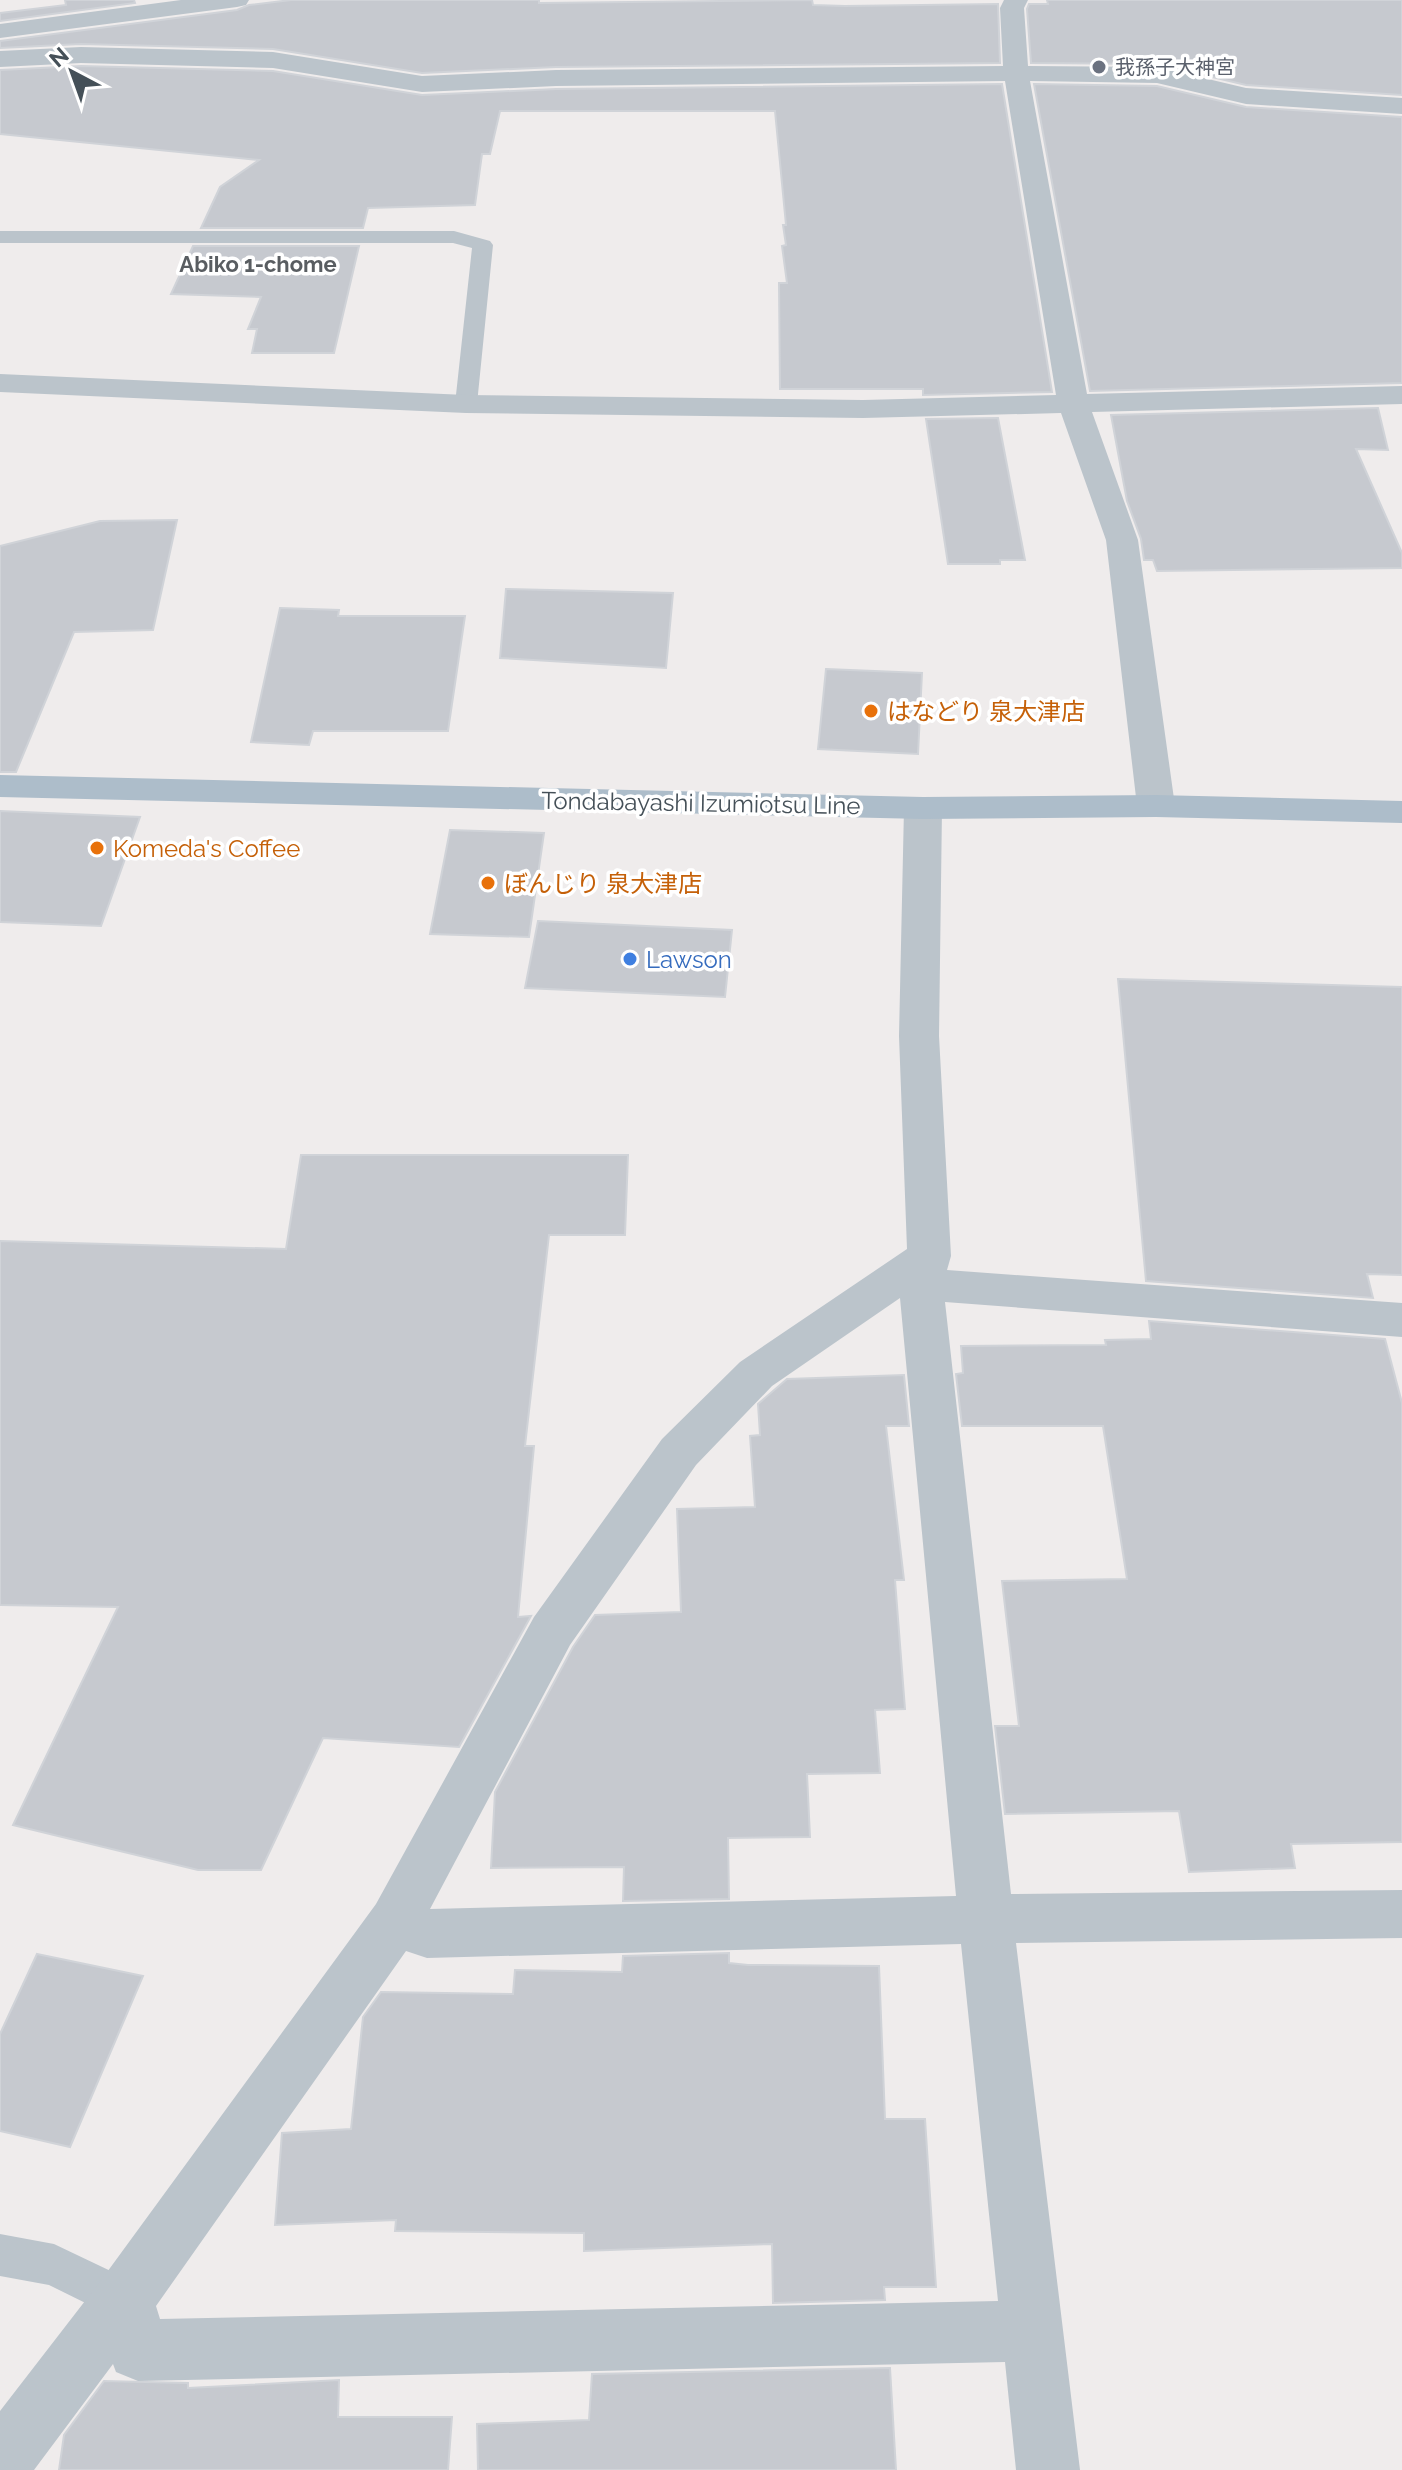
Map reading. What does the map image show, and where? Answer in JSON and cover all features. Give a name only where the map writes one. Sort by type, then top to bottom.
[{"type":"main road","name":"Tondabayashi Izumiotsu Line","points":[[0,786],[923,808],[1156,806],[1402,812]]},
{"type":"street","points":[[0,31],[237,0]]},
{"type":"street","points":[[1016,0],[1012,8],[1016,73],[1073,403],[1122,540],[1156,806]]},
{"type":"street","points":[[0,59],[81,55],[273,60],[422,84],[556,78],[1016,73],[1157,75],[1246,96],[1402,106]]},
{"type":"street","points":[[0,383],[466,404],[863,409],[1402,395]]},
{"type":"street","points":[[923,808],[919,1036],[925,1270],[986,1919],[1048,2470]]},
{"type":"street","points":[[0,2463],[124,2300],[395,1921],[552,1631],[679,1452],[756,1374],[925,1270],[1402,1320]]},
{"type":"street","points":[[395,1921],[427,1934],[986,1919],[1402,1914]]},
{"type":"street","points":[[124,2300],[138,2350],[1032,2331]]},
{"type":"lane","points":[[0,237],[454,237],[483,245],[466,404]]},
{"type":"lane","points":[[0,2255],[54,2265],[124,2300]]},
{"type":"building","points":[[65,0],[134,0],[135,3],[0,21],[0,13],[66,5]]},
{"type":"building","points":[[291,0],[539,0],[539,3],[812,0],[813,5],[845,6],[998,4],[1000,63],[556,67],[422,73],[273,49],[81,44],[0,48],[0,41]]},
{"type":"building","points":[[1047,0],[1402,0],[1402,95],[1246,85],[1157,64],[1031,63],[1027,9],[1029,4],[1048,4]]},
{"type":"building","points":[[81,66],[273,71],[422,95],[556,89],[1002,84],[1052,392],[923,395],[923,389],[780,389],[779,283],[787,283],[782,246],[786,245],[783,225],[786,225],[775,111],[500,111],[490,154],[482,154],[475,205],[368,208],[363,228],[201,228],[220,187],[259,160],[0,134],[0,70]]},
{"type":"building","points":[[1034,84],[1157,86],[1246,107],[1402,117],[1402,383],[1090,391]]},
{"type":"building","points":[[193,246],[359,246],[334,353],[252,353],[257,329],[248,329],[261,297],[171,294]]},
{"type":"building","points":[[1378,408],[1388,450],[1356,449],[1402,553],[1402,568],[1157,571],[1153,560],[1144,560],[1141,539],[1127,501],[1111,415]]},
{"type":"building","points":[[998,418],[1025,560],[1000,560],[1000,564],[948,564],[926,419]]},
{"type":"building","points":[[177,520],[153,630],[74,632],[16,772],[0,772],[0,546],[100,521]]},
{"type":"building","points":[[506,589],[673,593],[666,668],[500,658]]},
{"type":"building","points":[[280,608],[339,610],[338,616],[465,616],[448,731],[313,731],[309,745],[251,742]]},
{"type":"building","name":"はなどり 泉大津店","points":[[826,669],[922,673],[918,754],[818,749]]},
{"type":"building","points":[[0,811],[140,817],[101,926],[0,922]]},
{"type":"building","name":"ぼんじり 泉大津店","points":[[450,830],[544,833],[529,937],[430,934]]},
{"type":"building","name":"Lawson","points":[[538,921],[732,930],[725,997],[525,988]]},
{"type":"building","points":[[1118,979],[1402,987],[1402,1275],[1367,1274],[1373,1298],[1146,1281]]},
{"type":"building","points":[[301,1155],[628,1155],[625,1235],[549,1235],[525,1446],[534,1446],[518,1617],[531,1616],[459,1747],[323,1738],[261,1870],[198,1870],[13,1825],[118,1607],[0,1605],[0,1241],[286,1249]]},
{"type":"building","points":[[1149,1321],[1385,1339],[1402,1403],[1402,1842],[1291,1844],[1295,1868],[1189,1872],[1179,1811],[1005,1814],[995,1726],[1019,1726],[1002,1581],[1127,1579],[1103,1426],[962,1426],[956,1374],[963,1373],[961,1346],[1106,1345],[1105,1340],[1151,1339]]},
{"type":"building","points":[[904,1375],[909,1426],[886,1426],[904,1580],[895,1580],[905,1709],[875,1710],[880,1773],[807,1774],[810,1837],[728,1838],[729,1899],[623,1901],[624,1867],[491,1868],[495,1792],[573,1647],[595,1615],[681,1612],[677,1509],[755,1507],[750,1436],[760,1435],[758,1404],[787,1379]]},
{"type":"building","points":[[729,1953],[729,1963],[748,1965],[879,1966],[885,2119],[925,2119],[936,2287],[884,2287],[885,2300],[773,2303],[772,2244],[584,2251],[584,2233],[395,2231],[396,2220],[275,2225],[282,2133],[351,2129],[363,2017],[381,1992],[513,1994],[515,1970],[622,1972],[623,1956]]},
{"type":"building","points":[[37,1954],[143,1976],[70,2147],[0,2131],[0,2034]]},
{"type":"building","points":[[890,2368],[896,2470],[478,2470],[477,2424],[589,2420],[592,2374]]},
{"type":"building","points":[[339,2380],[338,2417],[452,2417],[448,2470],[59,2470],[64,2435],[104,2381],[188,2383],[188,2388]]},
{"type":"place","name":"我孫子大神宮","points":[[1099,67]]},
{"type":"place","name":"はなどり 泉大津店","points":[[871,711]]},
{"type":"place","name":"Komeda's Coffee","points":[[97,848]]},
{"type":"place","name":"ぼんじり 泉大津店","points":[[488,883]]},
{"type":"place","name":"Lawson","points":[[630,959]]},
{"type":"district","name":"Abiko 1-chome","points":[[258,264]]}]
